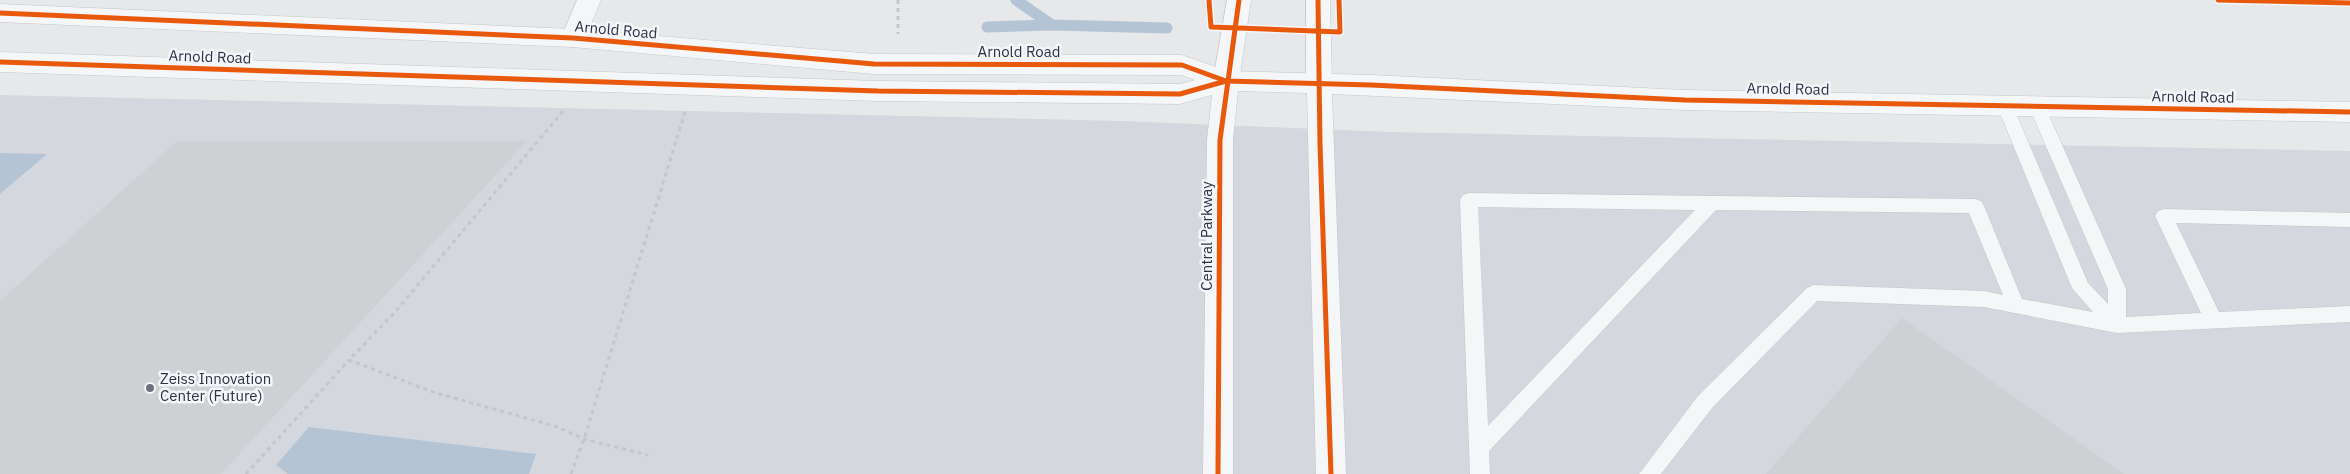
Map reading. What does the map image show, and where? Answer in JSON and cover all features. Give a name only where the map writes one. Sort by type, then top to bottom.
[{"type":"street","points":[[573,38],[589,0]]},
{"type":"street","name":"Central Parkway","points":[[1218,474],[1220,140],[1226,81],[1239,0]]},
{"type":"street","points":[[1318,0],[1331,474]]},
{"type":"street","name":"Arnold Road","points":[[0,13],[573,38],[864,64],[1182,65],[1226,81]]},
{"type":"street","name":"Arnold Road","points":[[0,62],[878,91],[1180,94],[1226,81],[1685,100],[2350,112]]},
{"type":"lane","points":[[2005,106],[2081,288],[2118,325]]},
{"type":"lane","points":[[2037,107],[2117,289],[2118,325]]},
{"type":"lane","points":[[1480,474],[1469,200],[1975,206],[2016,305]]},
{"type":"lane","points":[[1478,449],[1712,203]]},
{"type":"lane","points":[[2214,321],[2164,216],[2350,220]]},
{"type":"lane","points":[[1649,474],[1705,402],[1813,293],[1984,299],[2118,325],[2350,314]]},
{"type":"path","points":[[895,64],[898,0]]},
{"type":"path","points":[[246,474],[396,311],[588,82]]},
{"type":"path","points":[[571,474],[584,438],[694,85]]},
{"type":"path","points":[[349,360],[436,393],[555,426],[584,438],[648,455]]},
{"type":"shaded area","points":[[0,95],[1121,121],[1390,132],[2350,151],[2350,474],[0,474]]},
{"type":"water","points":[[0,153],[47,154],[0,194]]},
{"type":"water","points":[[309,427],[536,454],[529,474],[288,474],[276,465]]},
{"type":"building","name":"Zeiss Innovation Center (Future)","points":[[177,141],[527,141],[221,474],[0,474],[0,301]]},
{"type":"building","points":[[1902,318],[2124,474],[1766,474]]},
{"type":"waterway","points":[[1016,0],[1052,25]]},
{"type":"waterway","points":[[987,27],[1052,25]]},
{"type":"waterway","points":[[1052,25],[1167,28]]},
{"type":"cycle path","points":[[1209,0],[1211,27],[1340,32],[1339,0]]},
{"type":"cycle path","points":[[1218,474],[1220,140],[1239,0]]},
{"type":"cycle path","points":[[1318,0],[1320,144],[1331,474]]},
{"type":"cycle path","points":[[2218,0],[2350,3]]},
{"type":"cycle path","points":[[0,13],[573,38],[874,64],[1182,65],[1226,81],[1371,85],[1685,100],[2350,112]]},
{"type":"cycle path","points":[[0,62],[878,91],[1180,94],[1226,81]]},
{"type":"place","name":"Zeiss Innovation Center (Future)","points":[[150,388]]}]
